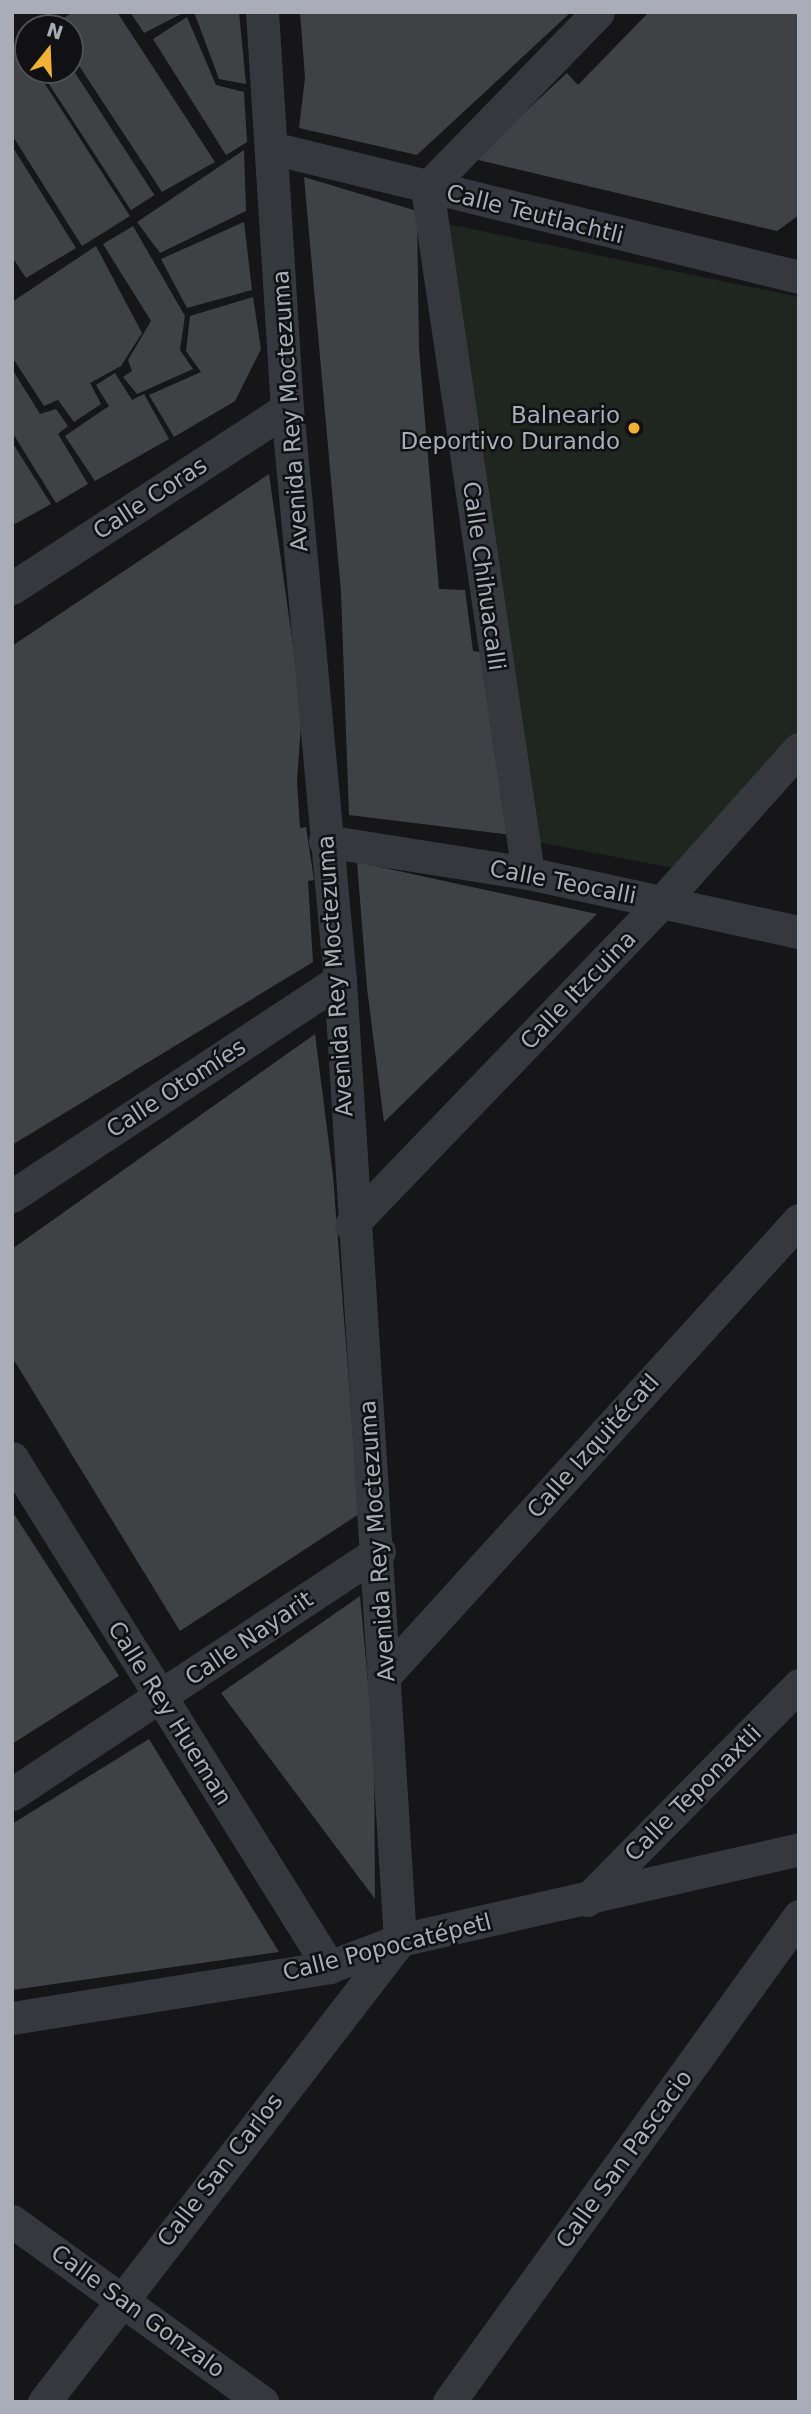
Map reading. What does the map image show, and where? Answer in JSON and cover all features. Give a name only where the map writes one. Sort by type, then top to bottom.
[{"type":"street","name":"Avenida Rey Moctezuma","points":[[262,12],[287,409],[340,980],[351,1225],[388,1672],[400,1940]]},
{"type":"street","points":[[427,188],[598,12]]},
{"type":"street","name":"Calle Teutlachtli","points":[[272,148],[427,188],[795,272]]},
{"type":"street","name":"Calle Chihuacalli","points":[[427,188],[528,873]]},
{"type":"street","name":"Calle Coras","points":[[12,588],[287,409]]},
{"type":"street","name":"Calle Itzcuina","points":[[351,1225],[662,902],[799,749]]},
{"type":"street","name":"Calle Teocalli","points":[[325,841],[528,873],[799,932]]},
{"type":"street","name":"Calle Otomíes","points":[[12,1196],[340,980]]},
{"type":"street","name":"Calle Izquitécatl","points":[[388,1672],[799,1220]]},
{"type":"street","name":"Calle Rey Hueman","points":[[12,1458],[328,1967]]},
{"type":"street","name":"Calle Nayarit","points":[[12,1794],[379,1551]]},
{"type":"street","name":"Calle Teponaxtli","points":[[587,1900],[799,1685]]},
{"type":"street","name":"Calle Popocatépetl","points":[[12,2018],[328,1967],[400,1940],[587,1900],[799,1849]]},
{"type":"street","name":"Calle San Pascacio","points":[[449,2402],[799,1916]]},
{"type":"street","name":"Calle San Carlos","points":[[44,2402],[122,2296],[400,1940]]},
{"type":"street","name":"Calle San Gonzalo","points":[[12,2221],[122,2296],[262,2402]]},
{"type":"shaded area","name":"Balneario Deportivo Durando","points":[[443,223],[799,297],[799,730],[674,868],[526,840]]},
{"type":"building","points":[[117,12],[215,162],[162,192],[84,73],[84,14],[70,14]]},
{"type":"building","points":[[130,12],[185,12],[144,33]]},
{"type":"building","points":[[194,12],[239,12],[246,84],[219,79]]},
{"type":"building","points":[[300,12],[571,12],[417,155],[299,128],[305,78]]},
{"type":"building","points":[[649,12],[799,12],[799,215],[777,231],[474,159],[567,73],[578,85]]},
{"type":"building","points":[[187,17],[216,85],[244,92],[247,142],[226,155],[153,39]]},
{"type":"building","points":[[14,50],[14,84],[45,84],[130,216],[82,246],[12,135]]},
{"type":"building","points":[[49,84],[82,84],[154,195],[131,210]]},
{"type":"building","points":[[12,146],[76,248],[26,278],[12,257]]},
{"type":"building","points":[[244,150],[246,211],[160,253],[137,222]]},
{"type":"building","points":[[304,177],[417,211],[419,348],[439,589],[465,590],[473,651],[485,653],[512,835],[349,815],[341,592]]},
{"type":"building","points":[[244,222],[252,290],[187,308],[161,259]]},
{"type":"building","points":[[133,226],[185,316],[180,350],[193,369],[137,394],[123,377],[132,371],[128,360],[151,321],[103,244]]},
{"type":"building","points":[[96,246],[142,333],[121,366],[90,383],[101,404],[74,422],[58,400],[44,406],[12,357],[12,302]]},
{"type":"building","points":[[253,297],[261,349],[235,401],[174,437],[149,395],[201,372],[186,351],[190,316]]},
{"type":"building","points":[[12,369],[40,414],[56,409],[68,426],[58,434],[88,484],[56,503],[12,432]]},
{"type":"building","points":[[115,373],[132,400],[144,394],[169,439],[95,481],[65,436],[109,406],[96,385]]},
{"type":"building","points":[[12,442],[51,504],[15,524],[12,519]]},
{"type":"building","points":[[269,474],[302,710],[297,782],[300,828],[306,827],[314,880],[308,881],[313,962],[12,1145],[12,646]]},
{"type":"building","points":[[357,862],[597,914],[384,1122],[367,988]]},
{"type":"building","points":[[315,1034],[333,1176],[359,1514],[180,1631],[12,1357],[12,1249]]},
{"type":"building","points":[[12,1511],[119,1676],[12,1744]]},
{"type":"building","points":[[360,1596],[374,1749],[375,1899],[221,1693]]},
{"type":"building","points":[[149,1739],[279,1952],[12,1990],[12,1824]]},
{"type":"place","name":"Balneario Deportivo Durando","points":[[634,428]]}]
